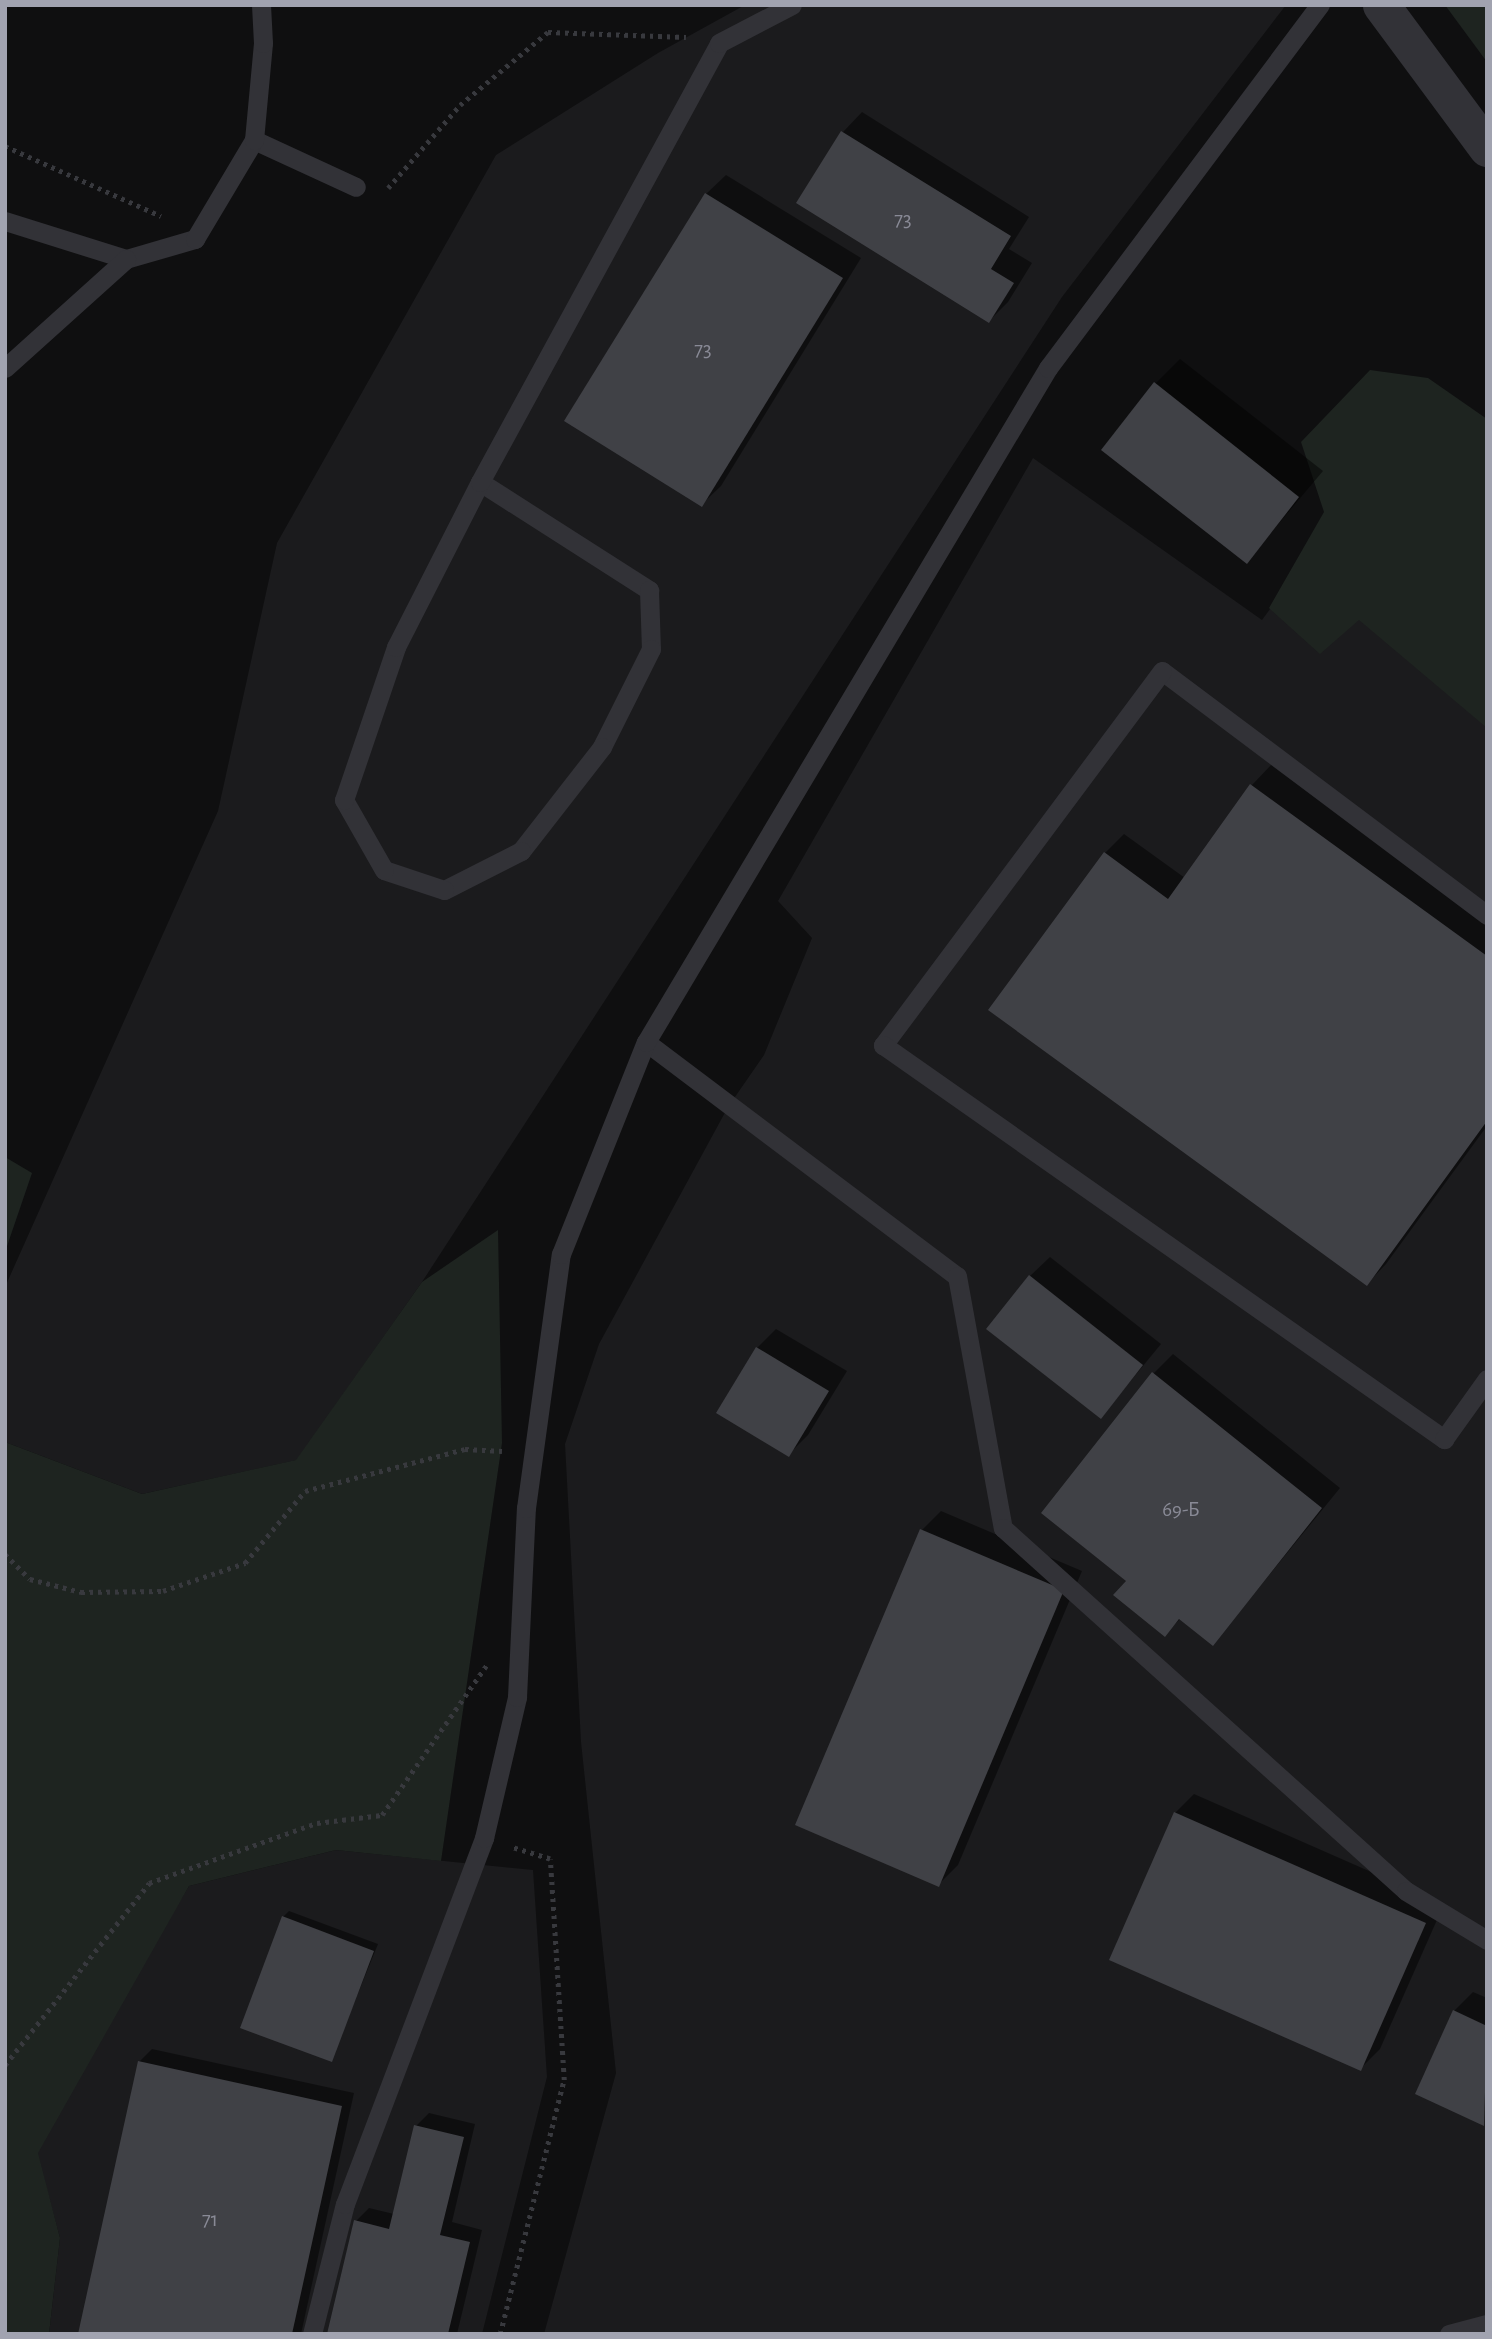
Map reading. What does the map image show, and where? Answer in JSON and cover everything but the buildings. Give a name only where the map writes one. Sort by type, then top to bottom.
[{"type":"street","points":[[1381,5],[1487,148]]},
{"type":"lane","points":[[5,368],[126,259],[195,239],[254,140],[263,43],[261,5]]},
{"type":"lane","points":[[480,482],[649,590],[651,649],[602,747],[521,851],[444,890],[384,870],[344,800],[396,648],[480,482],[719,43],[792,5]]},
{"type":"lane","points":[[313,2334],[345,2204],[484,1838],[517,1697],[533,1452],[561,1254],[646,1042],[1048,368],[1320,5]]},
{"type":"lane","points":[[254,140],[356,187]]},
{"type":"lane","points":[[5,221],[126,259]]},
{"type":"lane","points":[[1487,915],[1162,671],[883,1045],[1444,1439],[1487,1379]]},
{"type":"lane","points":[[646,1042],[957,1276],[1003,1528],[1406,1891],[1487,1940]]},
{"type":"lane","points":[[1449,2334],[1487,2324]]},
{"type":"path","points":[[356,187],[379,198],[460,105],[548,32],[677,36],[719,43]]},
{"type":"path","points":[[5,146],[185,227],[202,228]]},
{"type":"path","points":[[5,1554],[30,1579],[81,1592],[163,1591],[245,1563],[305,1491],[465,1449],[533,1452]]},
{"type":"path","points":[[5,2066],[149,1883],[317,1823],[382,1815],[521,1616]]},
{"type":"path","points":[[484,1838],[550,1860],[564,2080],[500,2334]]},
{"type":"shaded area","points":[[745,5],[1286,5],[1062,297],[422,1282],[297,1460],[142,1494],[5,1442],[5,1287],[218,811],[277,543],[496,155],[658,53]]},
{"type":"shaded area","points":[[1445,5],[1487,5],[1487,62]]},
{"type":"shaded area","points":[[1370,370],[1428,378],[1487,419],[1487,728],[1359,620],[1320,654],[1269,608],[1324,512],[1301,442]]},
{"type":"shaded area","points":[[1033,458],[1262,620],[1325,533],[1487,656],[1487,2334],[544,2334],[616,2073],[581,1742],[565,1444],[599,1344],[728,1107],[764,1055],[812,938],[778,901]]},
{"type":"shaded area","points":[[5,1157],[32,1173],[5,1252]]},
{"type":"shaded area","points":[[498,1230],[502,1443],[441,1861],[336,1850],[189,1886],[38,2153],[60,2238],[49,2334],[5,2334],[5,1442],[142,1494],[296,1460],[422,1282]]},
{"type":"shaded area","points":[[336,1850],[533,1870],[547,2077],[482,2334],[49,2334],[60,2238],[37,2153],[88,2054],[189,1886]]}]
